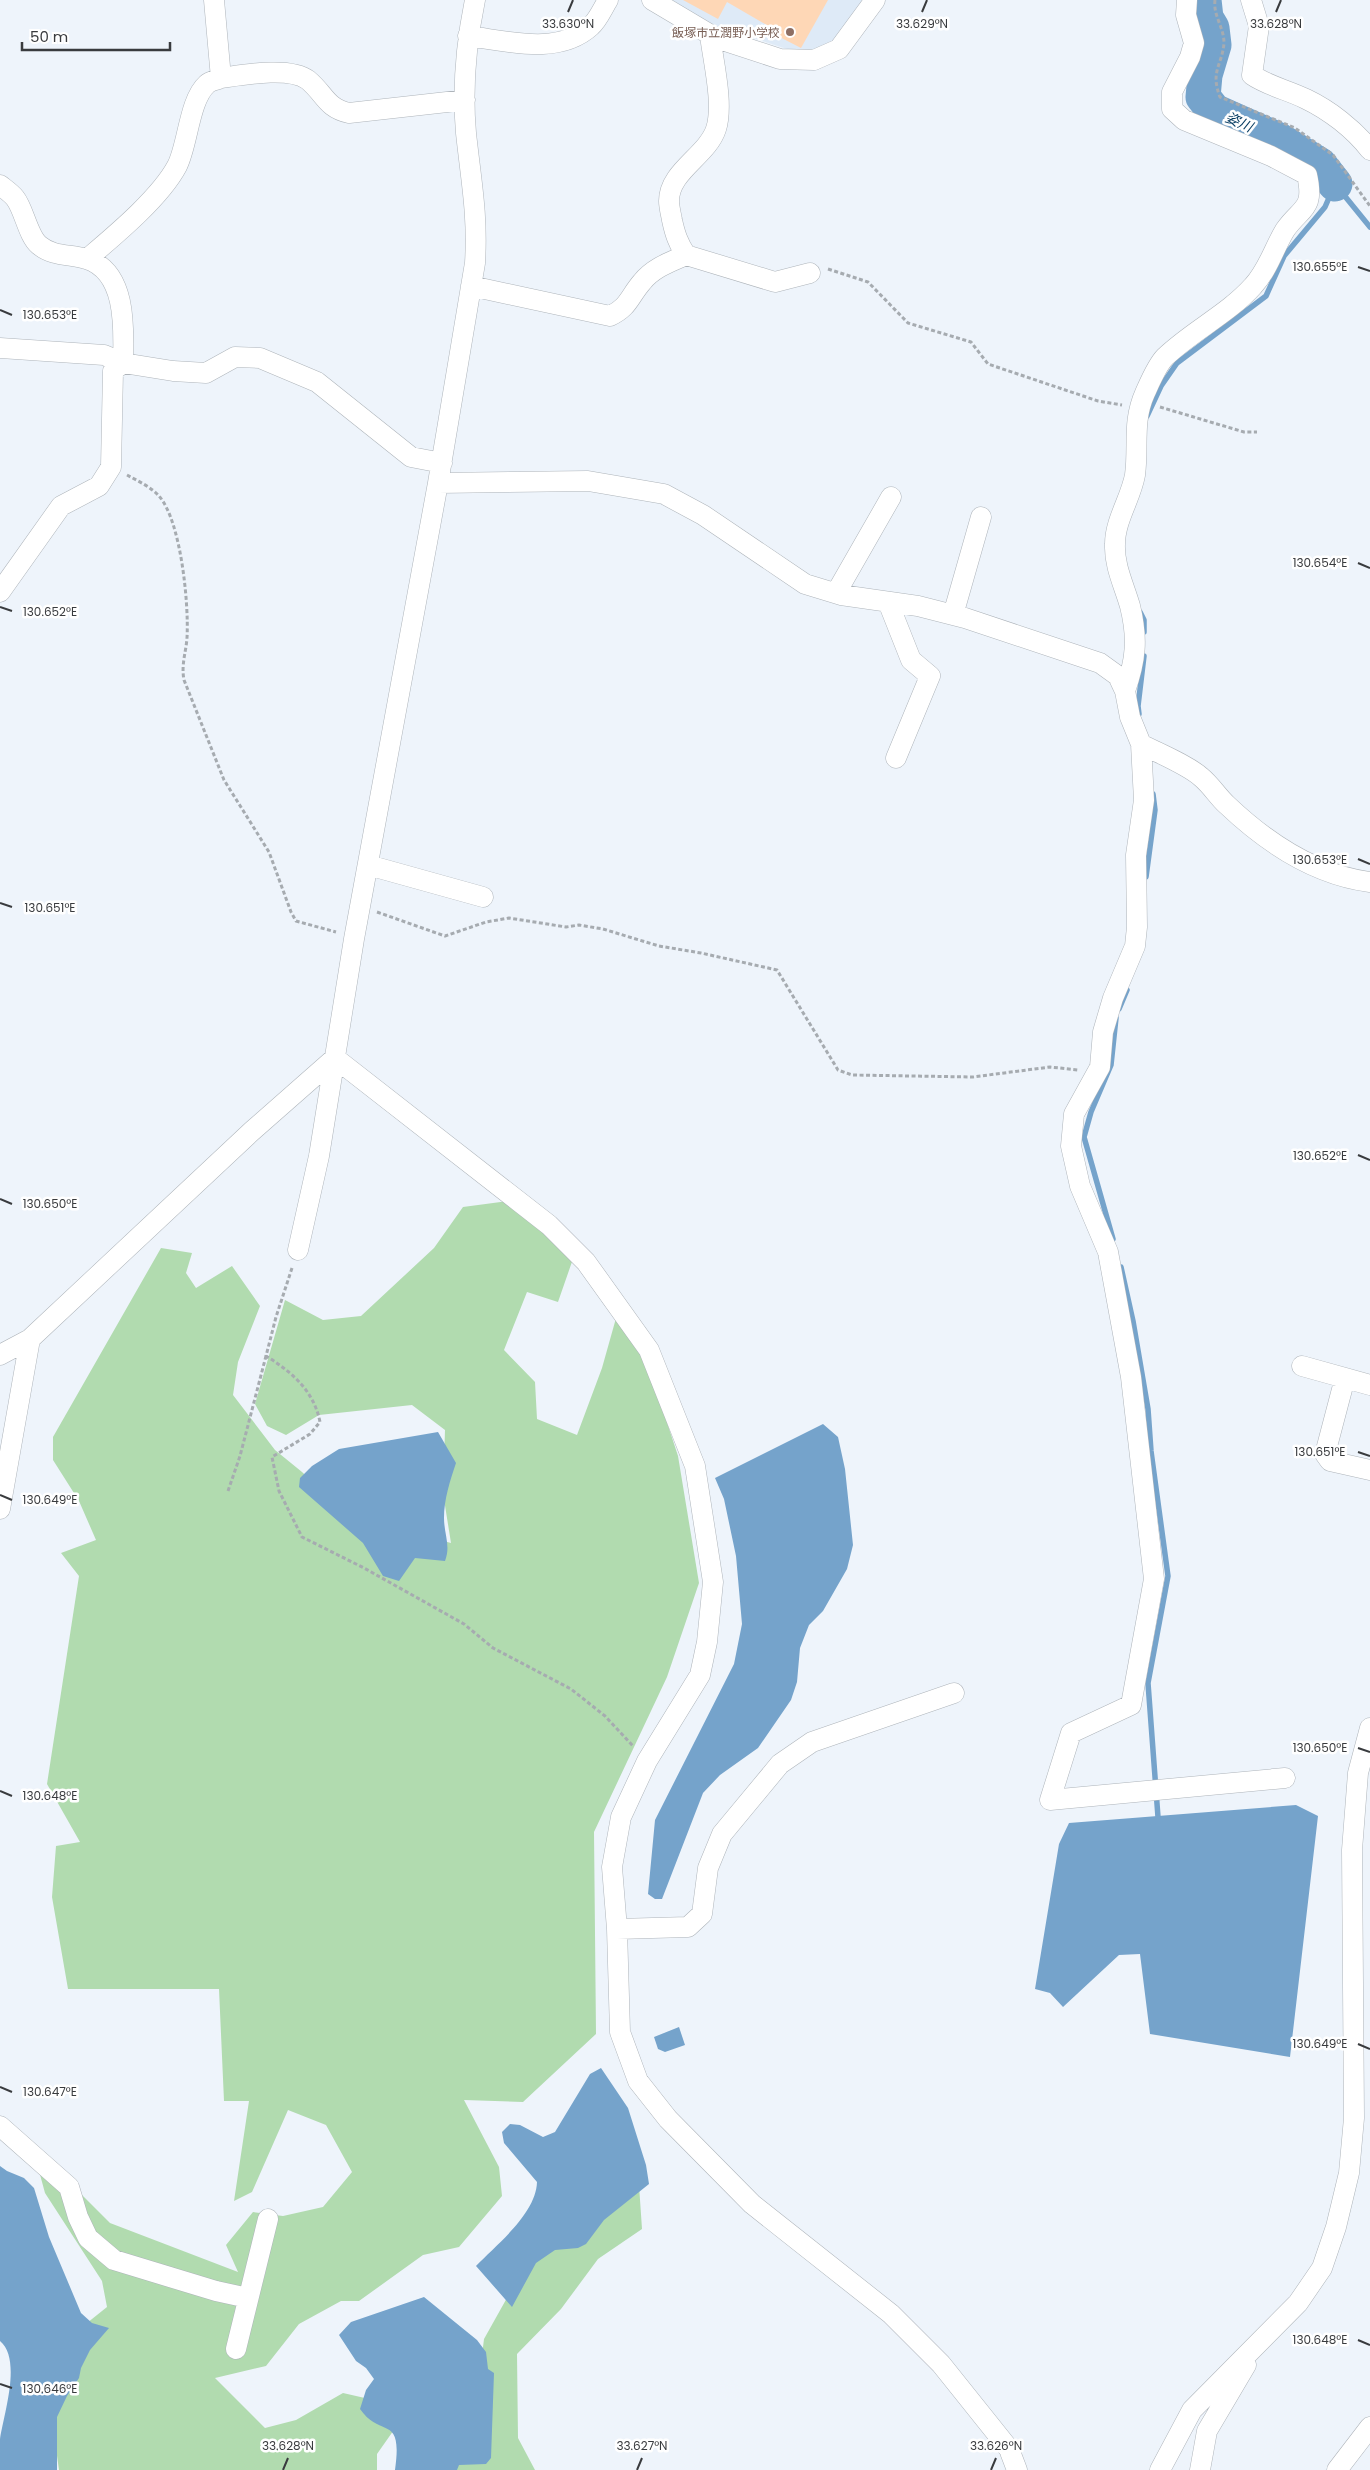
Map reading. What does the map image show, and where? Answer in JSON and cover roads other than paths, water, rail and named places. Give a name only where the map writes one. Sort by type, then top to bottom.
[{"type":"street","points":[[214,0],[221,78]]},
{"type":"street","points":[[298,1250],[319,1156],[354,939],[442,463],[471,286],[477,229],[466,133],[465,100],[468,36],[475,0]]},
{"type":"street","points":[[468,36],[544,45],[572,40],[593,25],[608,0]]},
{"type":"street","points":[[652,0],[710,35],[780,59],[814,60],[839,49],[875,0]]},
{"type":"street","points":[[1125,691],[1133,668],[1136,641],[1130,606],[1118,576],[1115,543],[1123,509],[1135,476],[1135,427],[1141,404],[1164,358],[1240,299],[1254,285],[1286,229],[1305,210],[1310,189],[1307,175],[1271,156],[1184,120],[1172,109],[1172,92],[1190,57],[1194,43],[1186,15],[1187,0]]},
{"type":"street","points":[[1251,0],[1250,4],[1259,26],[1252,75],[1260,81],[1307,99],[1357,133],[1370,150]]},
{"type":"street","points":[[710,35],[718,101],[717,127],[712,141],[684,169],[674,184],[668,200],[677,242],[686,255],[775,282],[810,273]]},
{"type":"street","points":[[87,259],[122,229],[168,180],[177,165],[192,109],[207,84],[221,78],[257,73],[294,75],[306,79],[336,110],[349,113],[465,100]]},
{"type":"street","points":[[0,186],[15,198],[38,245],[61,256],[87,259],[103,267],[111,277],[116,290],[124,327],[123,363],[113,371],[111,467],[99,486],[61,506],[0,592]]},
{"type":"street","points":[[471,286],[610,316],[621,311],[642,281],[661,266],[686,255]]},
{"type":"street","points":[[0,348],[104,355],[123,363],[173,371],[206,373],[234,356],[260,358],[317,382],[410,457],[442,463]]},
{"type":"street","points":[[438,483],[588,481],[664,494],[703,515],[805,584],[836,593],[918,606],[953,615],[1100,663],[1118,676],[1125,691],[1130,717],[1141,744],[1144,800],[1136,855],[1136,946],[1113,998],[1102,1032],[1100,1067],[1074,1114],[1071,1146],[1080,1186],[1108,1252],[1131,1377],[1154,1579],[1130,1705],[1071,1733],[1050,1800],[1285,1778]]},
{"type":"street","points":[[836,593],[891,497]]},
{"type":"street","points":[[953,615],[981,517]]},
{"type":"street","points":[[888,602],[911,660],[930,676],[896,758]]},
{"type":"street","points":[[1141,744],[1201,776],[1226,804],[1258,832],[1298,859],[1350,880],[1370,882]]},
{"type":"street","points":[[368,865],[483,897]]},
{"type":"street","points":[[0,1355],[30,1339],[245,1138],[335,1058]]},
{"type":"street","points":[[335,1058],[550,1225],[586,1262],[650,1350],[695,1466],[713,1582],[707,1642],[700,1675],[647,1761],[621,1817],[612,1866],[620,2032],[638,2082],[668,2119],[752,2204],[891,2314],[941,2364],[1009,2449],[1017,2470]]},
{"type":"street","points":[[0,1509],[30,1339]]},
{"type":"street","points":[[1302,1366],[1370,1385]]},
{"type":"street","points":[[1345,1378],[1325,1454],[1330,1461],[1370,1470]]},
{"type":"street","points":[[616,1929],[688,1926],[702,1914],[708,1868],[722,1834],[780,1764],[812,1742],[954,1693]]},
{"type":"street","points":[[1160,2470],[1192,2410],[1262,2337],[1298,2303],[1322,2268],[1336,2227],[1349,2173],[1354,2118],[1352,1850],[1358,1773],[1370,1728]]},
{"type":"street","points":[[0,2126],[69,2187],[78,2217],[88,2238],[114,2260],[216,2291],[248,2298]]},
{"type":"street","points":[[236,2349],[268,2219]]},
{"type":"street","points":[[1200,2470],[1207,2431],[1262,2337]]},
{"type":"street","points":[[1337,2470],[1370,2427]]},
{"type":"water","points":[[823,1424],[838,1437],[845,1469],[853,1545],[847,1569],[823,1611],[809,1625],[800,1648],[797,1682],[791,1700],[758,1748],[720,1775],[703,1793],[662,1899],[655,1899],[648,1894],[655,1820],[734,1664],[742,1624],[736,1556],[724,1499],[715,1478]]},
{"type":"water","points":[[438,1432],[456,1463],[445,1504],[444,1524],[447,1556],[445,1561],[415,1558],[399,1581],[383,1576],[363,1543],[299,1487],[300,1478],[312,1466],[339,1449]]},
{"type":"water","points":[[1296,1805],[1318,1816],[1290,2057],[1150,2034],[1140,1954],[1119,1955],[1063,2007],[1050,1993],[1035,1989],[1059,1844],[1069,1823]]},
{"type":"water","points":[[679,2027],[685,2045],[665,2052],[658,2049],[654,2037]]},
{"type":"water","points":[[601,2068],[628,2108],[646,2165],[649,2184],[604,2220],[586,2244],[578,2248],[555,2250],[536,2263],[512,2307],[476,2266],[514,2228],[530,2206],[535,2194],[537,2182],[504,2143],[502,2132],[510,2124],[520,2125],[543,2137],[555,2132],[590,2074]]},
{"type":"water","points":[[0,2166],[24,2178],[34,2188],[49,2237],[81,2313],[92,2323],[109,2328],[90,2350],[81,2368],[79,2378],[67,2396],[57,2417],[57,2470],[0,2470],[0,2439],[8,2401],[11,2373],[10,2360],[6,2349],[0,2341]]},
{"type":"water","points":[[424,2297],[477,2340],[486,2352],[488,2369],[494,2373],[491,2458],[486,2464],[459,2465],[457,2470],[395,2470],[397,2452],[393,2434],[388,2429],[368,2418],[360,2409],[366,2390],[374,2379],[366,2368],[356,2361],[339,2335],[351,2322]]},
{"type":"waterway","name":"姿川","points":[[1204,0],[1206,18],[1212,28],[1214,45],[1205,75],[1203,97],[1214,111],[1279,140],[1320,165],[1335,184]]},
{"type":"waterway","points":[[1147,416],[1161,386],[1177,363],[1266,296],[1284,256],[1325,207],[1335,184],[1370,227]]},
{"type":"waterway","points":[[1140,612],[1144,620],[1144,632]]},
{"type":"waterway","points":[[1139,714],[1138,706],[1144,656]]},
{"type":"waterway","points":[[1146,877],[1155,810],[1153,794]]},
{"type":"waterway","points":[[1119,1009],[1127,990]]},
{"type":"waterway","points":[[1113,1239],[1084,1137],[1091,1112],[1111,1065],[1116,1018]]},
{"type":"waterway","points":[[1121,1267],[1133,1321],[1148,1409],[1151,1451],[1168,1576],[1148,1683],[1158,1817]]},
{"type":"place","name":"飯塚市立潤野小学校","points":[[790,32]]}]
